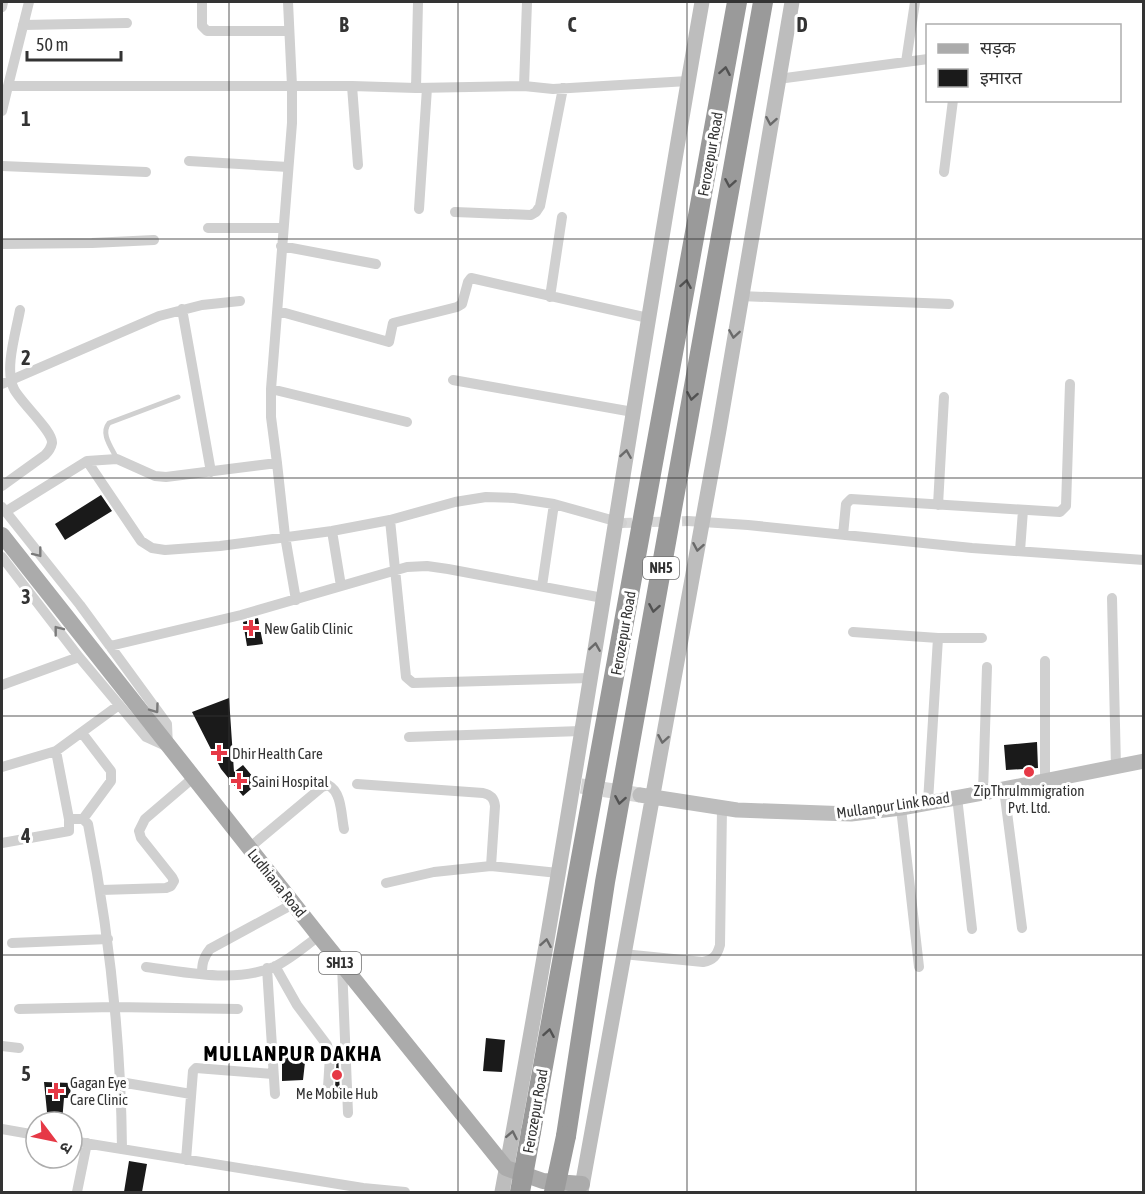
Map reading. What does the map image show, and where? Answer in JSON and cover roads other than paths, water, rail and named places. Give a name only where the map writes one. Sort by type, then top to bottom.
[{"type":"highway","name":"Ferozepur Road","points":[[520,1192],[737,2]]},
{"type":"highway","name":"NH5","points":[[554,1192],[566,1136],[605,882],[763,2]]},
{"type":"main road","points":[[502,1192],[558,873],[577,786],[581,731],[603,598],[619,523],[633,412],[702,2]]},
{"type":"main road","points":[[506,1168],[543,1180],[581,1188],[623,954],[646,796],[695,521],[724,402],[740,296],[792,2]]},
{"type":"main road","name":"Ludhiana Road","points":[[2,536],[293,904],[506,1168]]},
{"type":"main road","name":"Mullanpur Link Road","points":[[646,796],[722,808],[810,814],[851,814],[901,808],[1143,761]]},
{"type":"street","points":[[2,7],[3,2]]},
{"type":"street","points":[[2,111],[29,2]]},
{"type":"street","points":[[202,2],[202,26],[207,31],[288,31]]},
{"type":"street","points":[[288,2],[292,86],[271,417],[285,536],[296,600]]},
{"type":"street","points":[[418,2],[421,88],[420,209]]},
{"type":"street","points":[[524,86],[527,2]]},
{"type":"street","points":[[906,62],[915,2]]},
{"type":"street","points":[[23,25],[127,22]]},
{"type":"street","points":[[778,79],[926,59]]},
{"type":"street","points":[[8,86],[421,88],[524,86],[563,88],[688,81]]},
{"type":"street","points":[[352,86],[358,165]]},
{"type":"street","points":[[455,212],[531,214],[536,212],[540,206],[563,88]]},
{"type":"street","points":[[944,172],[953,102]]},
{"type":"street","points":[[189,161],[288,167]]},
{"type":"street","points":[[2,166],[146,172]]},
{"type":"street","points":[[550,297],[562,217]]},
{"type":"street","points":[[208,228],[282,228]]},
{"type":"street","points":[[2,244],[154,240]]},
{"type":"street","points":[[281,246],[376,264]]},
{"type":"street","points":[[278,311],[387,342],[391,340],[393,323],[462,304],[471,278],[648,318]]},
{"type":"street","points":[[740,296],[949,304]]},
{"type":"street","points":[[6,382],[159,316],[182,309],[240,301]]},
{"type":"street","points":[[182,309],[211,472]]},
{"type":"street","points":[[6,382],[20,310]]},
{"type":"street","points":[[453,380],[633,412]]},
{"type":"street","points":[[2,486],[45,455],[52,442],[50,435],[6,382]]},
{"type":"street","points":[[843,536],[846,504],[850,499],[1060,512],[1066,506],[1070,384]]},
{"type":"street","points":[[271,389],[407,422]]},
{"type":"street","points":[[938,505],[944,397]]},
{"type":"street","points":[[2,557],[79,657],[146,737],[168,747],[167,724],[110,646],[3,509],[87,461],[117,459],[154,476],[166,477],[277,463]]},
{"type":"street","points":[[87,461],[141,541],[152,548],[165,550],[220,546],[332,531],[390,520],[455,502],[486,497],[514,498],[554,504],[619,523]]},
{"type":"street","points":[[542,586],[554,504]]},
{"type":"street","points":[[1020,551],[1023,510]]},
{"type":"street","points":[[390,520],[408,681],[413,683],[590,678]]},
{"type":"street","points":[[695,521],[843,536],[1143,560]]},
{"type":"street","points":[[332,531],[341,586]]},
{"type":"street","points":[[110,646],[203,625],[407,567],[427,566],[603,598]]},
{"type":"street","points":[[1112,598],[1116,767]]},
{"type":"street","points":[[854,632],[938,638],[982,638]]},
{"type":"street","points":[[928,802],[938,638]]},
{"type":"street","points":[[2,685],[79,657]]},
{"type":"street","points":[[1045,661],[1045,780]]},
{"type":"street","points":[[983,792],[987,667]]},
{"type":"street","points":[[2,767],[56,752],[119,705]]},
{"type":"street","points":[[409,736],[581,731]]},
{"type":"street","points":[[82,734],[111,771],[112,776],[111,781],[83,819]]},
{"type":"street","points":[[2,843],[68,833],[69,819],[56,752]]},
{"type":"street","points":[[101,891],[171,886],[174,881],[172,877],[141,838],[139,831],[145,819],[193,778]]},
{"type":"street","points":[[357,784],[490,795],[495,800],[495,806],[490,866]]},
{"type":"street","points":[[249,848],[322,787],[328,785],[337,795],[344,829]]},
{"type":"street","points":[[1004,789],[1022,928]]},
{"type":"street","points":[[957,797],[972,929]]},
{"type":"street","points":[[623,954],[703,962],[711,960],[718,953],[722,808]]},
{"type":"street","points":[[901,808],[919,967]]},
{"type":"street","points":[[69,819],[83,819],[88,824],[101,891],[114,1007],[122,1149]]},
{"type":"street","points":[[386,883],[434,872],[490,866],[558,873]]},
{"type":"street","points":[[202,974],[202,964],[205,955],[210,950],[293,904]]},
{"type":"street","points":[[146,967],[230,976],[271,967],[319,936]]},
{"type":"street","points":[[12,943],[108,939]]},
{"type":"street","points":[[342,965],[348,1113]]},
{"type":"street","points":[[271,967],[275,1094]]},
{"type":"street","points":[[271,967],[327,1045],[330,1056],[328,1087]]},
{"type":"street","points":[[19,1009],[114,1007],[238,1009]]},
{"type":"street","points":[[2,1046],[19,1048]]},
{"type":"street","points":[[186,1160],[193,1071],[199,1067],[273,1074]]},
{"type":"street","points":[[120,1082],[191,1094]]},
{"type":"street","points":[[2,1129],[24,1133]]},
{"type":"street","points":[[84,1143],[363,1190],[405,1192]]},
{"type":"street","points":[[77,1192],[87,1143]]},
{"type":"lane","points":[[117,459],[105,434],[105,428],[109,423],[178,397]]},
{"type":"tunnel","points":[[622,523],[688,521]]},
{"type":"tunnel","points":[[581,786],[640,795]]},
{"type":"place","name":"New Galib Clinic","points":[[251,628]]},
{"type":"place","name":"Dhir Health Care","points":[[219,753]]},
{"type":"place","name":"ZipThruImmigration Pvt. Ltd.","points":[[1029,772]]},
{"type":"place","name":"Saini Hospital","points":[[239,781]]},
{"type":"place","name":"Me Mobile Hub","points":[[337,1075]]},
{"type":"place","name":"Gagan Eye Care Clinic","points":[[56,1091]]},
{"type":"district","name":"MULLANPUR DAKHA","points":[[293,1053]]}]
